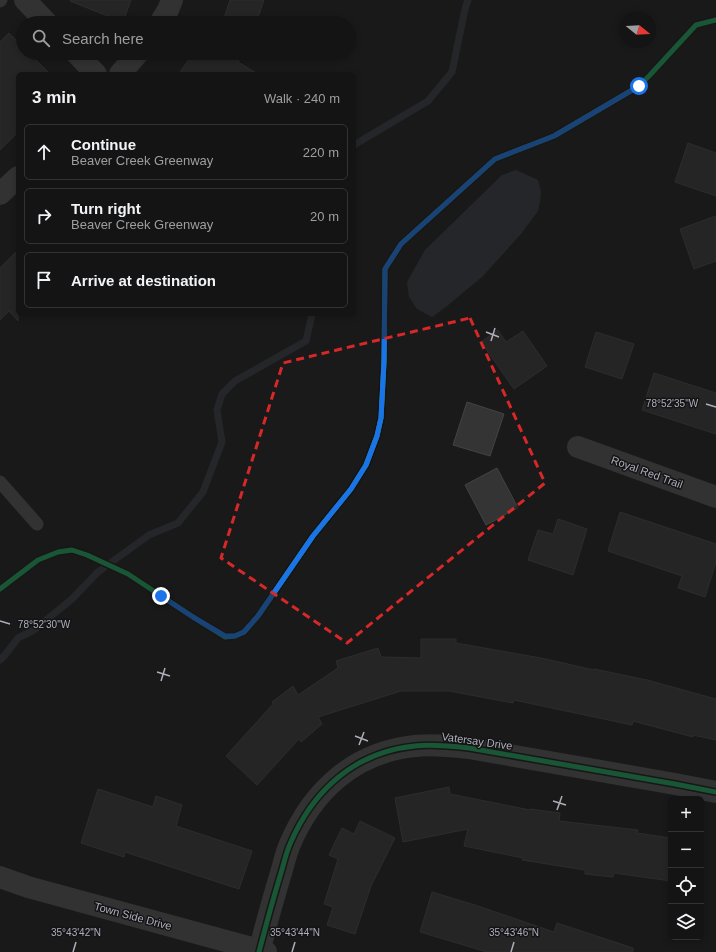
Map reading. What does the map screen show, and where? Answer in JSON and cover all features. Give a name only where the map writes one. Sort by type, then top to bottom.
[{"type":"street","points":[[25,0],[40,16]]},
{"type":"street","points":[[164,16],[172,0]]},
{"type":"street","points":[[83,60],[94,72]]},
{"type":"street","points":[[122,72],[132,60]]},
{"type":"street","points":[[0,194],[16,179]]},
{"type":"street","name":"Royal Red Trail","points":[[578,447],[716,497]]},
{"type":"street","name":"Vatersay Drive","points":[[262,952],[268,918],[289,846],[301,821],[314,802],[331,783],[349,769],[369,758],[392,750],[415,746],[441,745],[469,748],[716,792]]},
{"type":"street","name":"Town Side Drive","points":[[0,877],[28,887],[262,952]]},
{"type":"lane","points":[[0,482],[37,524]]},
{"type":"highlighted area","points":[[470,318],[545,483],[347,643],[221,558],[283,363]]},
{"type":"shaded area","points":[[516,170],[538,180],[541,192],[538,211],[521,234],[482,277],[447,306],[432,317],[417,309],[409,297],[407,282],[425,250],[502,175]]},
{"type":"building","points":[[131,0],[125,16],[108,16],[70,1]]},
{"type":"building","points":[[230,0],[264,0],[258,16],[225,16]]},
{"type":"building","points":[[9,33],[16,40],[16,60],[36,60],[48,72],[16,72],[16,134],[0,150],[0,42]]},
{"type":"building","points":[[188,60],[239,60],[238,62],[255,72],[180,72]]},
{"type":"building","points":[[688,143],[716,153],[716,196],[675,182]]},
{"type":"building","points":[[716,216],[716,261],[694,269],[680,229]]},
{"type":"building","points":[[16,252],[16,316],[18,316],[18,321],[9,311],[0,320],[0,268]]},
{"type":"building","points":[[498,330],[506,342],[523,331],[547,366],[514,389],[481,342]]},
{"type":"building","points":[[596,332],[634,344],[622,379],[585,367]]},
{"type":"building","points":[[654,373],[716,393],[716,434],[642,410]]},
{"type":"building","points":[[467,402],[504,414],[490,456],[453,445]]},
{"type":"building","points":[[497,468],[518,508],[486,525],[465,485]]},
{"type":"building","points":[[620,512],[716,544],[716,562],[705,597],[678,588],[682,576],[608,551]]},
{"type":"building","points":[[558,519],[587,529],[573,575],[528,560],[538,530],[553,534]]},
{"type":"building","points":[[421,639],[456,639],[456,643],[541,658],[647,680],[716,699],[716,740],[693,735],[693,737],[633,721],[632,725],[514,700],[513,703],[449,691],[401,691],[318,717],[322,724],[301,742],[299,739],[257,785],[226,756],[273,704],[272,702],[293,686],[298,695],[338,668],[336,661],[378,648],[381,657],[421,658]]},
{"type":"building","points":[[449,787],[450,794],[530,810],[560,813],[559,821],[638,830],[637,833],[668,838],[668,881],[614,873],[613,877],[585,874],[585,870],[522,860],[523,858],[464,846],[468,829],[403,842],[395,798]]},
{"type":"building","points":[[98,789],[153,807],[156,796],[182,805],[176,826],[252,851],[239,889],[125,852],[124,857],[81,843]]},
{"type":"building","points":[[360,821],[395,838],[371,886],[355,934],[327,925],[333,907],[324,904],[338,859],[329,855],[342,828],[354,834]]},
{"type":"building","points":[[432,892],[554,932],[557,923],[633,948],[633,952],[487,952],[420,932]]},
{"type":"waterway","points":[[356,144],[428,101],[452,72],[468,0]]},
{"type":"waterway","points":[[0,660],[18,638],[34,630],[72,599],[98,572],[149,535],[178,523],[203,492],[222,442],[217,410],[222,394],[235,381],[306,341],[312,316]]},
{"type":"cycle path","points":[[0,589],[38,560],[58,552],[72,550],[87,555],[128,574],[225,637],[235,636],[244,632],[258,616],[313,536],[351,489],[366,465],[377,436],[381,418],[384,362],[385,269],[401,244],[495,159],[554,136],[639,86],[696,25],[716,20]]},
{"type":"cycle path","points":[[259,952],[286,854],[300,825],[311,807],[324,791],[355,765],[373,756],[393,750],[422,745],[462,747],[716,792]]},
{"type":"route","points":[[161,596],[225,636],[235,636],[244,632],[258,616],[313,536],[351,489],[366,465],[377,436],[381,418],[384,362],[385,269],[401,244],[495,159],[554,136],[639,86]]}]
